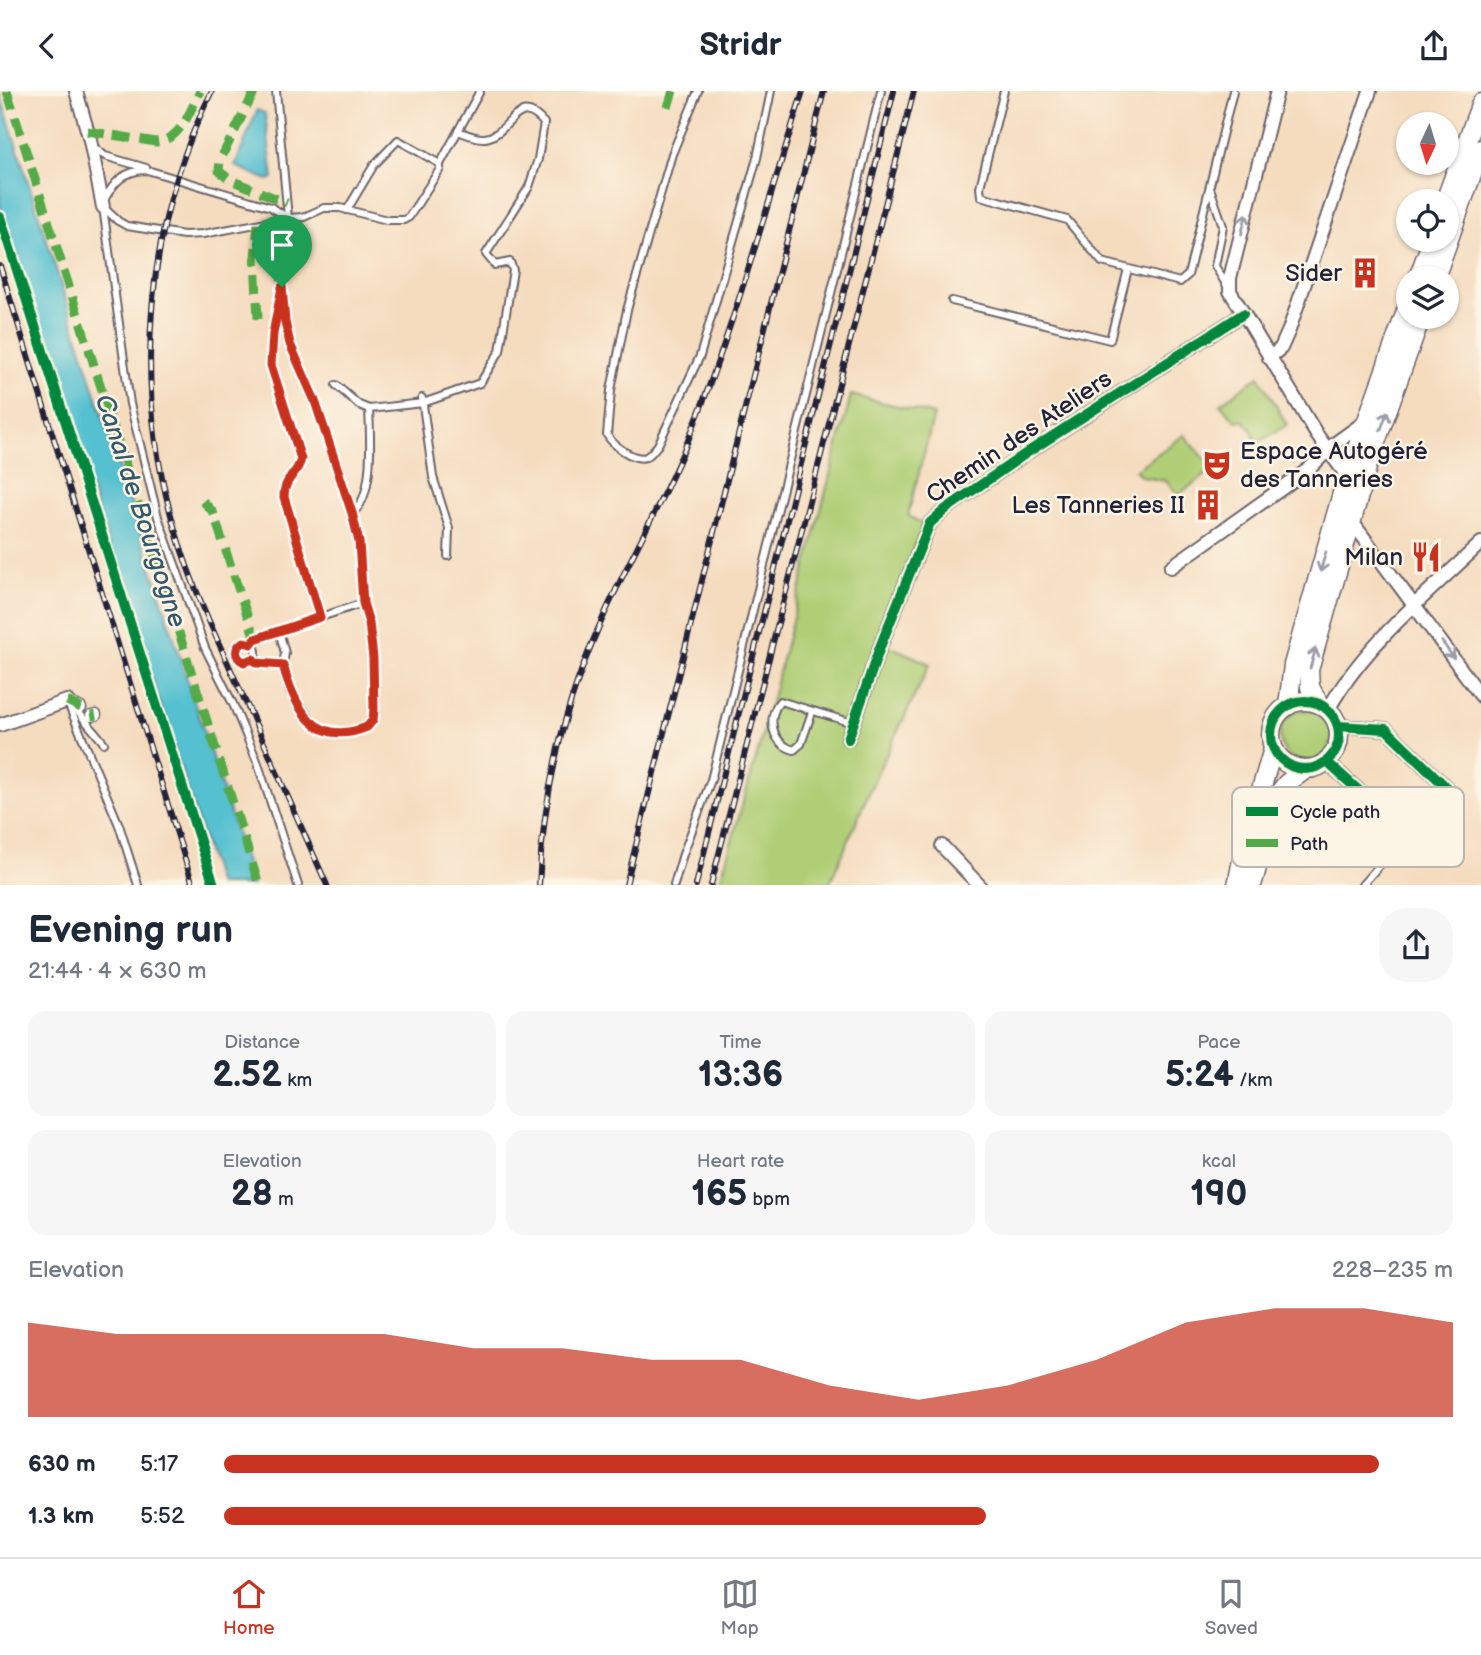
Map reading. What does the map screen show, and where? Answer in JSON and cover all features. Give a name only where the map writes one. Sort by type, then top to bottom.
[{"type":"main road","points":[[1450,189],[1481,103]]},
{"type":"main road","points":[[1439,266],[1481,149]]},
{"type":"main road","points":[[1284,787],[1305,770],[1317,768],[1327,762],[1338,746],[1338,726],[1310,687],[1309,670],[1366,421],[1400,329]]},
{"type":"main road","points":[[1288,705],[1293,665],[1349,499],[1416,329]]},
{"type":"main road","points":[[1262,787],[1273,749],[1271,729],[1280,712],[1288,705],[1303,701],[1323,707]]},
{"type":"main road","points":[[1273,749],[1286,764],[1305,770]]},
{"type":"main road","points":[[1237,885],[1241,867]]},
{"type":"main road","points":[[1252,885],[1257,867]]},
{"type":"street","points":[[76,91],[90,140],[102,205]]},
{"type":"street","points":[[1276,91],[1230,278],[1230,291],[1328,450],[1349,499],[1415,605],[1481,696]]},
{"type":"street","points":[[1269,358],[1281,348],[1289,330],[1370,91]]},
{"type":"street","name":"Chemin des Ateliers","points":[[848,739],[880,647],[930,523],[1028,452],[1243,314]]},
{"type":"street","points":[[1171,568],[1309,469],[1328,450],[1366,421]]},
{"type":"street","points":[[1323,707],[1415,605],[1481,543]]},
{"type":"street","points":[[0,725],[67,701],[81,708]]},
{"type":"street","points":[[1338,726],[1386,729],[1446,787]]},
{"type":"street","points":[[1327,762],[1355,787]]},
{"type":"street","points":[[942,846],[979,885]]},
{"type":"lane","points":[[276,91],[288,218],[271,365],[301,459],[299,467],[288,478],[284,497],[320,617]]},
{"type":"lane","points":[[102,205],[127,226],[184,235],[304,217],[324,208],[347,210],[387,221],[407,219],[440,169],[440,164],[480,91]]},
{"type":"lane","points":[[698,91],[672,154],[645,246],[627,310],[611,390],[607,435],[617,446],[639,457],[648,456],[657,445],[700,356],[757,158],[771,91]]},
{"type":"lane","points":[[674,885],[711,780],[881,91]]},
{"type":"lane","points":[[1004,91],[980,187],[981,196],[1067,220],[1102,262],[1177,282],[1185,279],[1233,91]]},
{"type":"lane","points":[[336,385],[359,405],[369,409],[422,401],[481,383],[500,351],[513,270],[510,263],[495,265],[486,254],[529,187],[538,159],[544,123],[526,111],[517,113],[490,137],[480,138],[458,131]]},
{"type":"lane","points":[[90,140],[105,156],[271,207],[288,218]]},
{"type":"lane","points":[[347,210],[374,165],[398,140],[440,164]]},
{"type":"lane","points":[[155,171],[136,170],[124,175],[114,184],[102,205],[130,404],[158,517],[205,648],[257,761],[298,885]]},
{"type":"lane","points":[[1209,187],[1223,226],[1215,265],[1230,291]]},
{"type":"lane","points":[[952,301],[1110,341],[1128,269]]},
{"type":"lane","points":[[279,631],[285,653],[283,665],[294,698],[320,730],[336,734],[367,727],[373,720],[374,709],[373,658],[369,623],[363,603],[361,556],[352,513],[315,401],[290,344],[282,287]]},
{"type":"lane","points":[[422,401],[433,477],[448,523],[448,556]]},
{"type":"lane","points":[[352,513],[359,507],[368,486],[369,409]]},
{"type":"lane","points":[[251,644],[255,639],[363,603]]},
{"type":"lane","points":[[251,644],[241,644],[236,652],[238,658],[244,662],[253,659]]},
{"type":"lane","points":[[251,644],[256,650],[253,659]]},
{"type":"lane","points":[[253,659],[257,663],[283,665]]},
{"type":"lane","points":[[67,701],[103,743]]},
{"type":"lane","points":[[67,701],[119,825],[138,885]]},
{"type":"lane","points":[[812,712],[801,744],[794,750],[783,747],[772,726],[773,709],[779,701],[853,723]]},
{"type":"lane","points":[[1362,885],[1378,867]]},
{"type":"green space","points":[[1259,376],[1287,425],[1256,444],[1248,425],[1242,420],[1236,421],[1220,404]]},
{"type":"green space","points":[[851,395],[934,415],[908,515],[923,525],[878,641],[930,664],[876,776],[829,885],[719,885],[760,744]]},
{"type":"green space","points":[[1184,435],[1214,469],[1178,495],[1166,481],[1142,477],[1135,470]]},
{"type":"green space","points":[[1306,710],[1325,717],[1332,736],[1325,755],[1306,762],[1287,755],[1280,736],[1287,717]]},
{"type":"water","name":"Canal de Bourgogne","points":[[0,94],[253,885],[218,885],[0,207]]},
{"type":"water","points":[[257,110],[265,113],[273,178],[268,180],[235,166]]},
{"type":"railway","points":[[212,91],[189,142],[172,195],[152,306],[150,363],[153,419],[161,475],[175,529],[210,624],[327,885]]},
{"type":"railway","points":[[539,885],[550,787],[574,691],[598,629],[656,510],[706,395],[736,309],[803,91]]},
{"type":"railway","points":[[626,885],[824,91]]},
{"type":"railway","points":[[696,885],[894,91]]},
{"type":"railway","points":[[711,885],[914,91]]},
{"type":"railway","points":[[0,266],[193,885]]},
{"type":"marked path","points":[[7,91],[259,885]]},
{"type":"marked path","points":[[87,131],[156,142],[165,140],[184,123],[200,91]]},
{"type":"marked path","points":[[255,91],[220,160],[219,171],[231,180],[287,203]]},
{"type":"marked path","points":[[668,107],[673,91]]},
{"type":"marked path","points":[[258,224],[255,258],[258,319]]},
{"type":"marked path","points":[[203,501],[213,512],[255,639]]},
{"type":"marked path","points":[[67,701],[81,708]]},
{"type":"marked path","points":[[91,716],[96,715]]},
{"type":"cycle path","points":[[0,217],[214,885]]},
{"type":"cycle path","points":[[848,739],[880,647],[930,523],[1028,452],[1243,314]]},
{"type":"cycle path","points":[[1312,701],[1333,716],[1339,728],[1339,735],[1337,748],[1329,759],[1312,769],[1298,769],[1281,759],[1273,748],[1271,728],[1281,711],[1292,703],[1312,701]]},
{"type":"cycle path","points":[[1338,726],[1386,729],[1446,787]]},
{"type":"cycle path","points":[[1327,762],[1355,787]]},
{"type":"place","name":"Sider","points":[[1365,273]]},
{"type":"place","name":"Espace Autogéré des Tanneries","points":[[1217,465]]},
{"type":"place","name":"Les Tanneries II","points":[[1208,505]]},
{"type":"place","name":"Milan","points":[[1426,557]]},
{"type":"route","points":[[282,287],[290,344],[315,401],[352,513],[361,556],[363,603],[372,640],[374,715],[367,727],[341,734],[332,734],[316,726],[290,692],[283,665],[257,663],[253,659],[244,662],[238,658],[236,652],[238,646],[244,642],[251,644],[255,639],[320,617],[284,497],[288,478],[299,467],[301,459],[271,365],[273,334],[282,287]]}]
